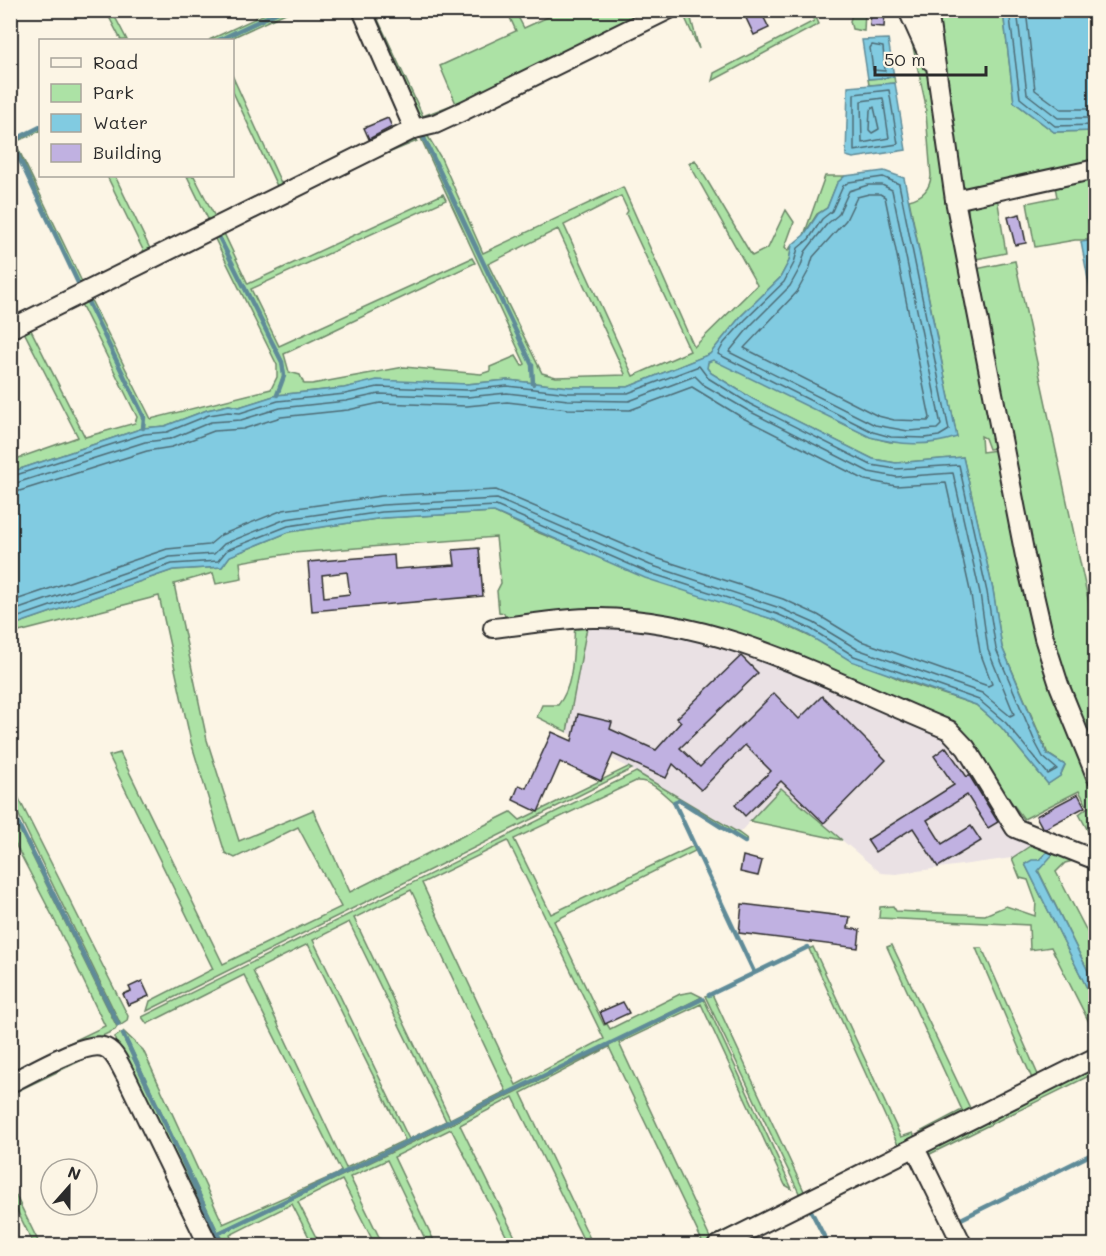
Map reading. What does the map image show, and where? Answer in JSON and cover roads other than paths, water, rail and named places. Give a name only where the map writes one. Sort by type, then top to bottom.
[{"type":"street","points":[[362,10],[414,129]]},
{"type":"street","points":[[10,329],[414,129],[435,124],[463,111],[668,10]]},
{"type":"street","points":[[908,10],[936,74]]},
{"type":"street","points":[[928,10],[955,200],[1044,638],[1070,716],[1095,776]]},
{"type":"street","points":[[955,200],[1095,169]]},
{"type":"street","points":[[493,628],[598,618],[658,624],[715,635],[783,658],[949,730],[966,748],[1015,828],[1095,860]]},
{"type":"street","points":[[10,1083],[83,1049],[103,1046],[111,1051],[126,1076],[209,1245]]},
{"type":"street","points":[[717,1245],[1095,1057]]},
{"type":"street","points":[[915,1148],[963,1245]]},
{"type":"water","points":[[1003,11],[1095,11],[1095,131],[1054,132],[1014,102]]},
{"type":"water","points":[[888,39],[894,77],[868,79],[862,40]]},
{"type":"water","points":[[895,83],[906,150],[853,158],[846,156],[848,87]]},
{"type":"water","points":[[884,171],[904,178],[957,437],[914,444],[870,437],[713,360],[708,362],[707,368],[711,373],[753,399],[873,459],[896,463],[963,457],[993,590],[1002,647],[1047,754],[1065,765],[1060,776],[1048,784],[1001,727],[976,705],[851,661],[808,635],[775,620],[645,578],[494,512],[383,518],[289,532],[230,556],[222,567],[173,570],[11,626],[11,472],[143,428],[165,426],[207,410],[229,405],[239,407],[277,395],[344,388],[377,380],[467,384],[508,380],[569,387],[628,387],[710,354],[741,316],[780,278],[789,261],[792,245],[804,235],[818,214],[827,208],[837,183],[845,176]]},
{"type":"water","points":[[1096,240],[1095,316],[1081,242]]},
{"type":"water","points":[[1050,849],[1055,852],[1038,871],[1095,985],[1095,1004],[1025,864],[1032,860],[1039,860]]},
{"type":"waterway","points":[[221,39],[282,10]]},
{"type":"waterway","points":[[10,142],[39,128]]},
{"type":"waterway","points":[[423,136],[532,365],[533,384]]},
{"type":"waterway","points":[[10,139],[80,287]]},
{"type":"waterway","points":[[216,231],[282,362],[284,376],[277,395]]},
{"type":"waterway","points":[[86,298],[144,417],[143,428]]},
{"type":"waterway","points":[[745,842],[679,800],[674,802],[754,972]]},
{"type":"waterway","points":[[10,807],[118,1024]]},
{"type":"waterway","points":[[709,995],[808,947]]},
{"type":"waterway","points":[[217,1234],[702,999]]},
{"type":"waterway","points":[[123,1034],[223,1246]]},
{"type":"waterway","points":[[959,1220],[1096,1152]]},
{"type":"waterway","points":[[809,1207],[829,1246]]}]
